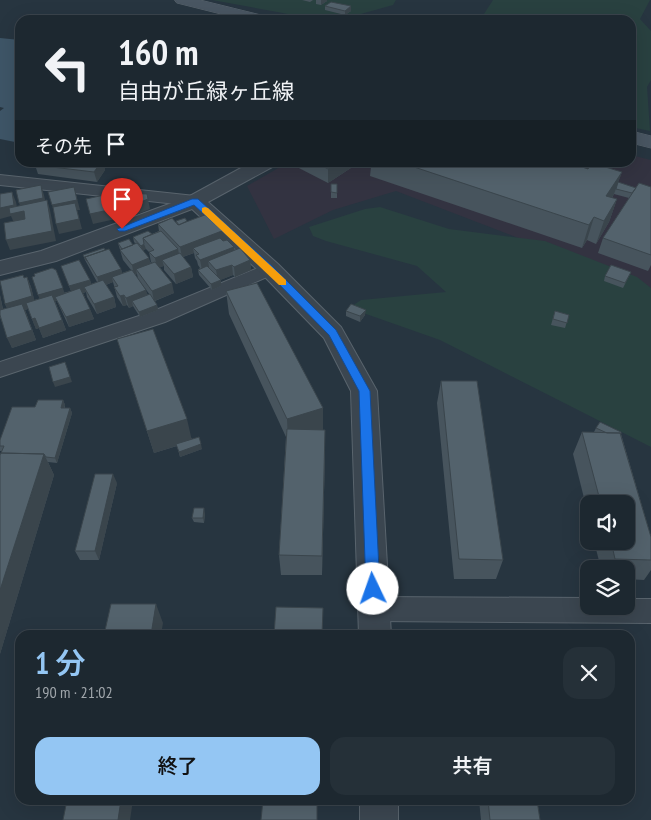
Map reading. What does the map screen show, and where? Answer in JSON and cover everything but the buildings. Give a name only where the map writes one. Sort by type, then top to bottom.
[{"type":"main road","points":[[182,0],[244,15]]},
{"type":"main road","points":[[636,138],[651,142]]},
{"type":"street","points":[[0,268],[48,256],[195,201],[258,167]]},
{"type":"street","points":[[2,182],[195,201],[270,269],[332,333],[364,391],[375,630]]},
{"type":"street","points":[[0,370],[158,318],[270,269]]},
{"type":"street","points":[[374,609],[651,611]]},
{"type":"street","points":[[379,805],[379,820]]},
{"type":"shaded area","points":[[0,38],[15,40],[15,142],[0,139],[0,111],[4,108],[0,107]]},
{"type":"shaded area","points":[[636,156],[651,160],[651,289],[396,191],[333,210],[274,239],[247,186],[280,167],[636,167]]},
{"type":"green space","points":[[212,0],[396,0],[393,5],[357,15],[294,15]]},
{"type":"green space","points":[[493,0],[650,0],[640,19],[651,31],[651,80],[647,87],[650,131],[636,128],[636,15],[484,14]]},
{"type":"green space","points":[[380,207],[449,229],[545,241],[637,277],[651,288],[651,447],[440,340],[349,308],[361,300],[446,292],[417,266],[326,241],[313,236],[309,227],[365,209]]},
{"type":"slow traffic","points":[[205,210],[283,283]]},
{"type":"route","points":[[122,229],[195,201],[270,269],[332,333],[364,391],[373,589]]}]
